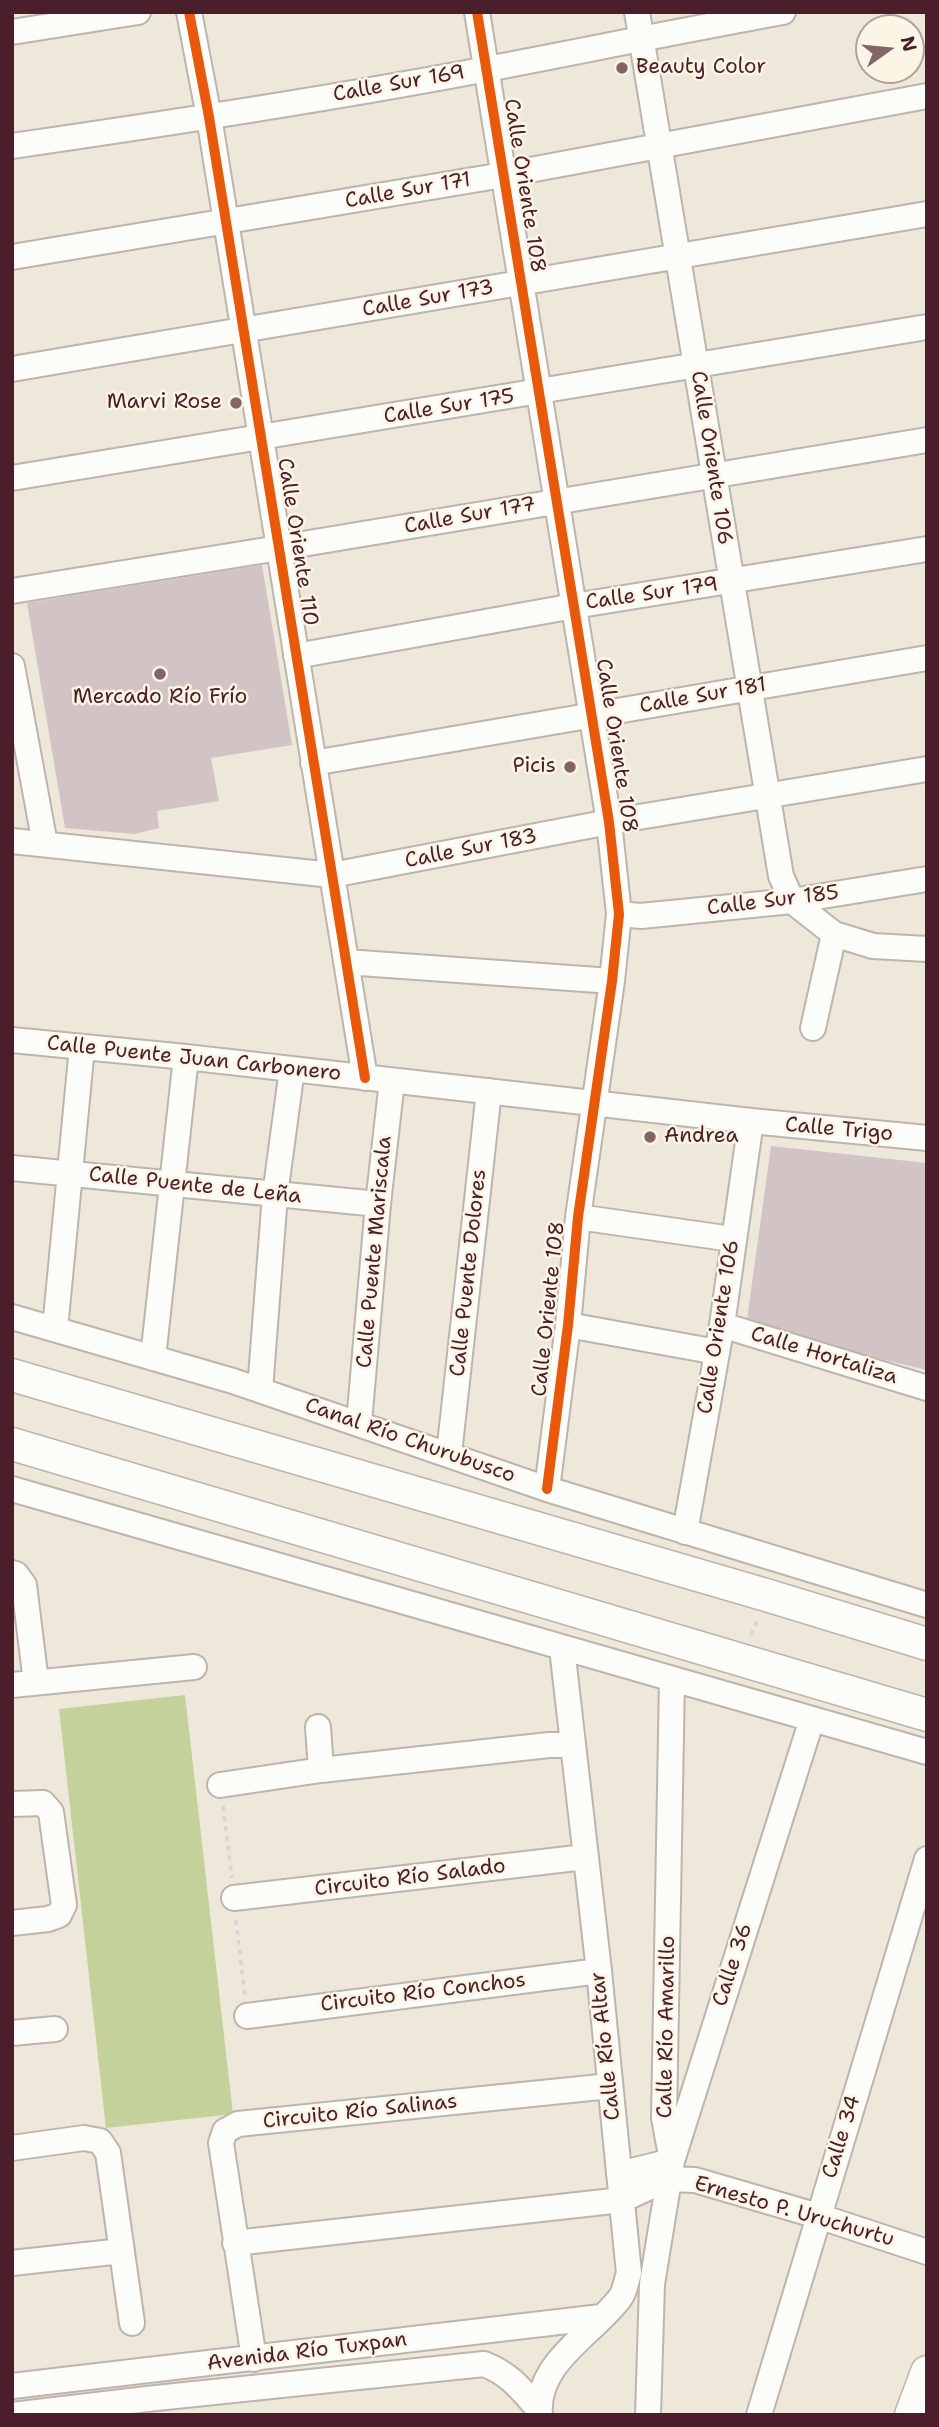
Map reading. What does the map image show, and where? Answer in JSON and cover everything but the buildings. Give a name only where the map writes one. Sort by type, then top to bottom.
[{"type":"main road","name":"Canal Río Churubusco","points":[[12,1375],[927,1644]]},
{"type":"main road","points":[[12,1444],[927,1715]]},
{"type":"main road","points":[[911,2415],[927,2372]]},
{"type":"street","points":[[12,32],[138,12]]},
{"type":"street","name":"Calle Oriente 110","points":[[189,12],[209,117],[365,1078]]},
{"type":"street","name":"Calle Oriente 108","points":[[477,12],[609,822],[619,914],[578,1217],[568,1325],[547,1489]]},
{"type":"street","name":"Calle Oriente 106","points":[[637,12],[766,795],[781,876],[792,901]]},
{"type":"street","name":"Calle Sur 169","points":[[12,146],[209,117],[486,69],[641,37],[783,12]]},
{"type":"street","name":"Calle Sur 171","points":[[12,257],[503,175],[927,96]]},
{"type":"street","name":"Calle Sur 173","points":[[12,369],[927,214]]},
{"type":"street","name":"Calle Sur 175","points":[[12,478],[927,327]]},
{"type":"street","name":"Calle Sur 177","points":[[12,591],[927,440]]},
{"type":"street","name":"Calle Sur 179","points":[[296,656],[574,606],[927,549]]},
{"type":"street","name":"Calle Sur 181","points":[[313,763],[927,658]]},
{"type":"street","points":[[12,666],[15,705],[45,844]]},
{"type":"street","name":"Calle Sur 183","points":[[12,841],[332,875],[609,822],[927,769]]},
{"type":"street","name":"Calle Sur 185","points":[[619,914],[641,916],[792,901],[927,879]]},
{"type":"street","points":[[792,901],[834,934],[873,946],[927,949]]},
{"type":"street","points":[[813,1028],[834,934]]},
{"type":"street","points":[[346,962],[612,981]]},
{"type":"street","name":"Calle Puente Juan Carbonero","points":[[12,1040],[751,1121]]},
{"type":"street","points":[[55,1329],[82,1047]]},
{"type":"street","points":[[153,1358],[186,1057]]},
{"type":"street","points":[[260,1390],[275,1195],[292,1069]]},
{"type":"street","name":"Calle Puente Mariscala","points":[[359,1423],[378,1203],[392,1081]]},
{"type":"street","name":"Calle Puente Dolores","points":[[449,1454],[489,1091]]},
{"type":"street","name":"Calle Oriente 106","points":[[685,1532],[722,1325],[732,1239],[751,1121]]},
{"type":"street","name":"Calle Trigo","points":[[751,1121],[927,1138]]},
{"type":"street","name":"Calle Puente de Leña","points":[[12,1168],[378,1203]]},
{"type":"street","points":[[578,1217],[732,1239]]},
{"type":"street","name":"Canal Río Churubusco","points":[[12,1317],[260,1390],[547,1489],[927,1605]]},
{"type":"street","points":[[568,1325],[717,1352]]},
{"type":"street","name":"Calle Hortaliza","points":[[722,1325],[927,1388]]},
{"type":"street","points":[[12,1489],[927,1752]]},
{"type":"street","points":[[18,1579],[24,1683],[194,1667]]},
{"type":"street","name":"Calle Río Altar","points":[[539,2412],[547,2378],[563,2357],[621,2297],[629,2273],[599,1971],[562,1648]]},
{"type":"street","name":"Calle Río Amarillo","points":[[648,2415],[652,2284],[669,2170],[664,2118],[673,1678]]},
{"type":"street","name":"Calle 36","points":[[669,2170],[811,1719]]},
{"type":"street","points":[[318,1727],[321,1770]]},
{"type":"street","points":[[220,1785],[321,1770],[549,1745],[572,1745]]},
{"type":"street","points":[[12,1804],[43,1803],[51,1812],[64,1905],[59,1915],[48,1919],[12,1923]]},
{"type":"street","name":"Circuito Río Salado","points":[[234,1898],[585,1857]]},
{"type":"street","name":"Calle 34","points":[[759,2415],[927,1859]]},
{"type":"street","name":"Circuito Río Conchos","points":[[247,2016],[599,1971]]},
{"type":"street","points":[[12,2034],[55,2029]]},
{"type":"street","name":"Circuito Río Salinas","points":[[254,2359],[221,2143],[225,2131],[238,2124],[610,2086]]},
{"type":"street","points":[[12,2148],[84,2138],[100,2141],[108,2153],[132,2323]]},
{"type":"street","points":[[620,2174],[669,2170]]},
{"type":"street","name":"Ernesto P. Uruchurtu","points":[[622,2200],[669,2170],[927,2252]]},
{"type":"street","points":[[235,2243],[622,2200]]},
{"type":"street","points":[[12,2263],[122,2251]]},
{"type":"street","name":"Avenida Río Tuxpan","points":[[12,2386],[601,2317]]},
{"type":"street","name":"Avenida Río Tuxpan","points":[[12,2414],[476,2364],[484,2364],[501,2371],[518,2385],[539,2412]]},
{"type":"path","points":[[740,1632],[752,1635],[766,1595]]},
{"type":"green space","points":[[185,1695],[233,2114],[106,2128],[59,1709]]},
{"type":"cycle path","points":[[189,12],[209,117],[365,1078]]},
{"type":"cycle path","points":[[477,12],[609,822],[619,914],[578,1217],[568,1325],[547,1489]]},
{"type":"place","name":"Beauty Color","points":[[622,68]]},
{"type":"place","name":"Marvi Rose","points":[[236,403]]},
{"type":"place","name":"Mercado Río Frío","points":[[160,674]]},
{"type":"place","name":"Picis","points":[[570,767]]},
{"type":"place","name":"Andrea","points":[[650,1137]]}]
